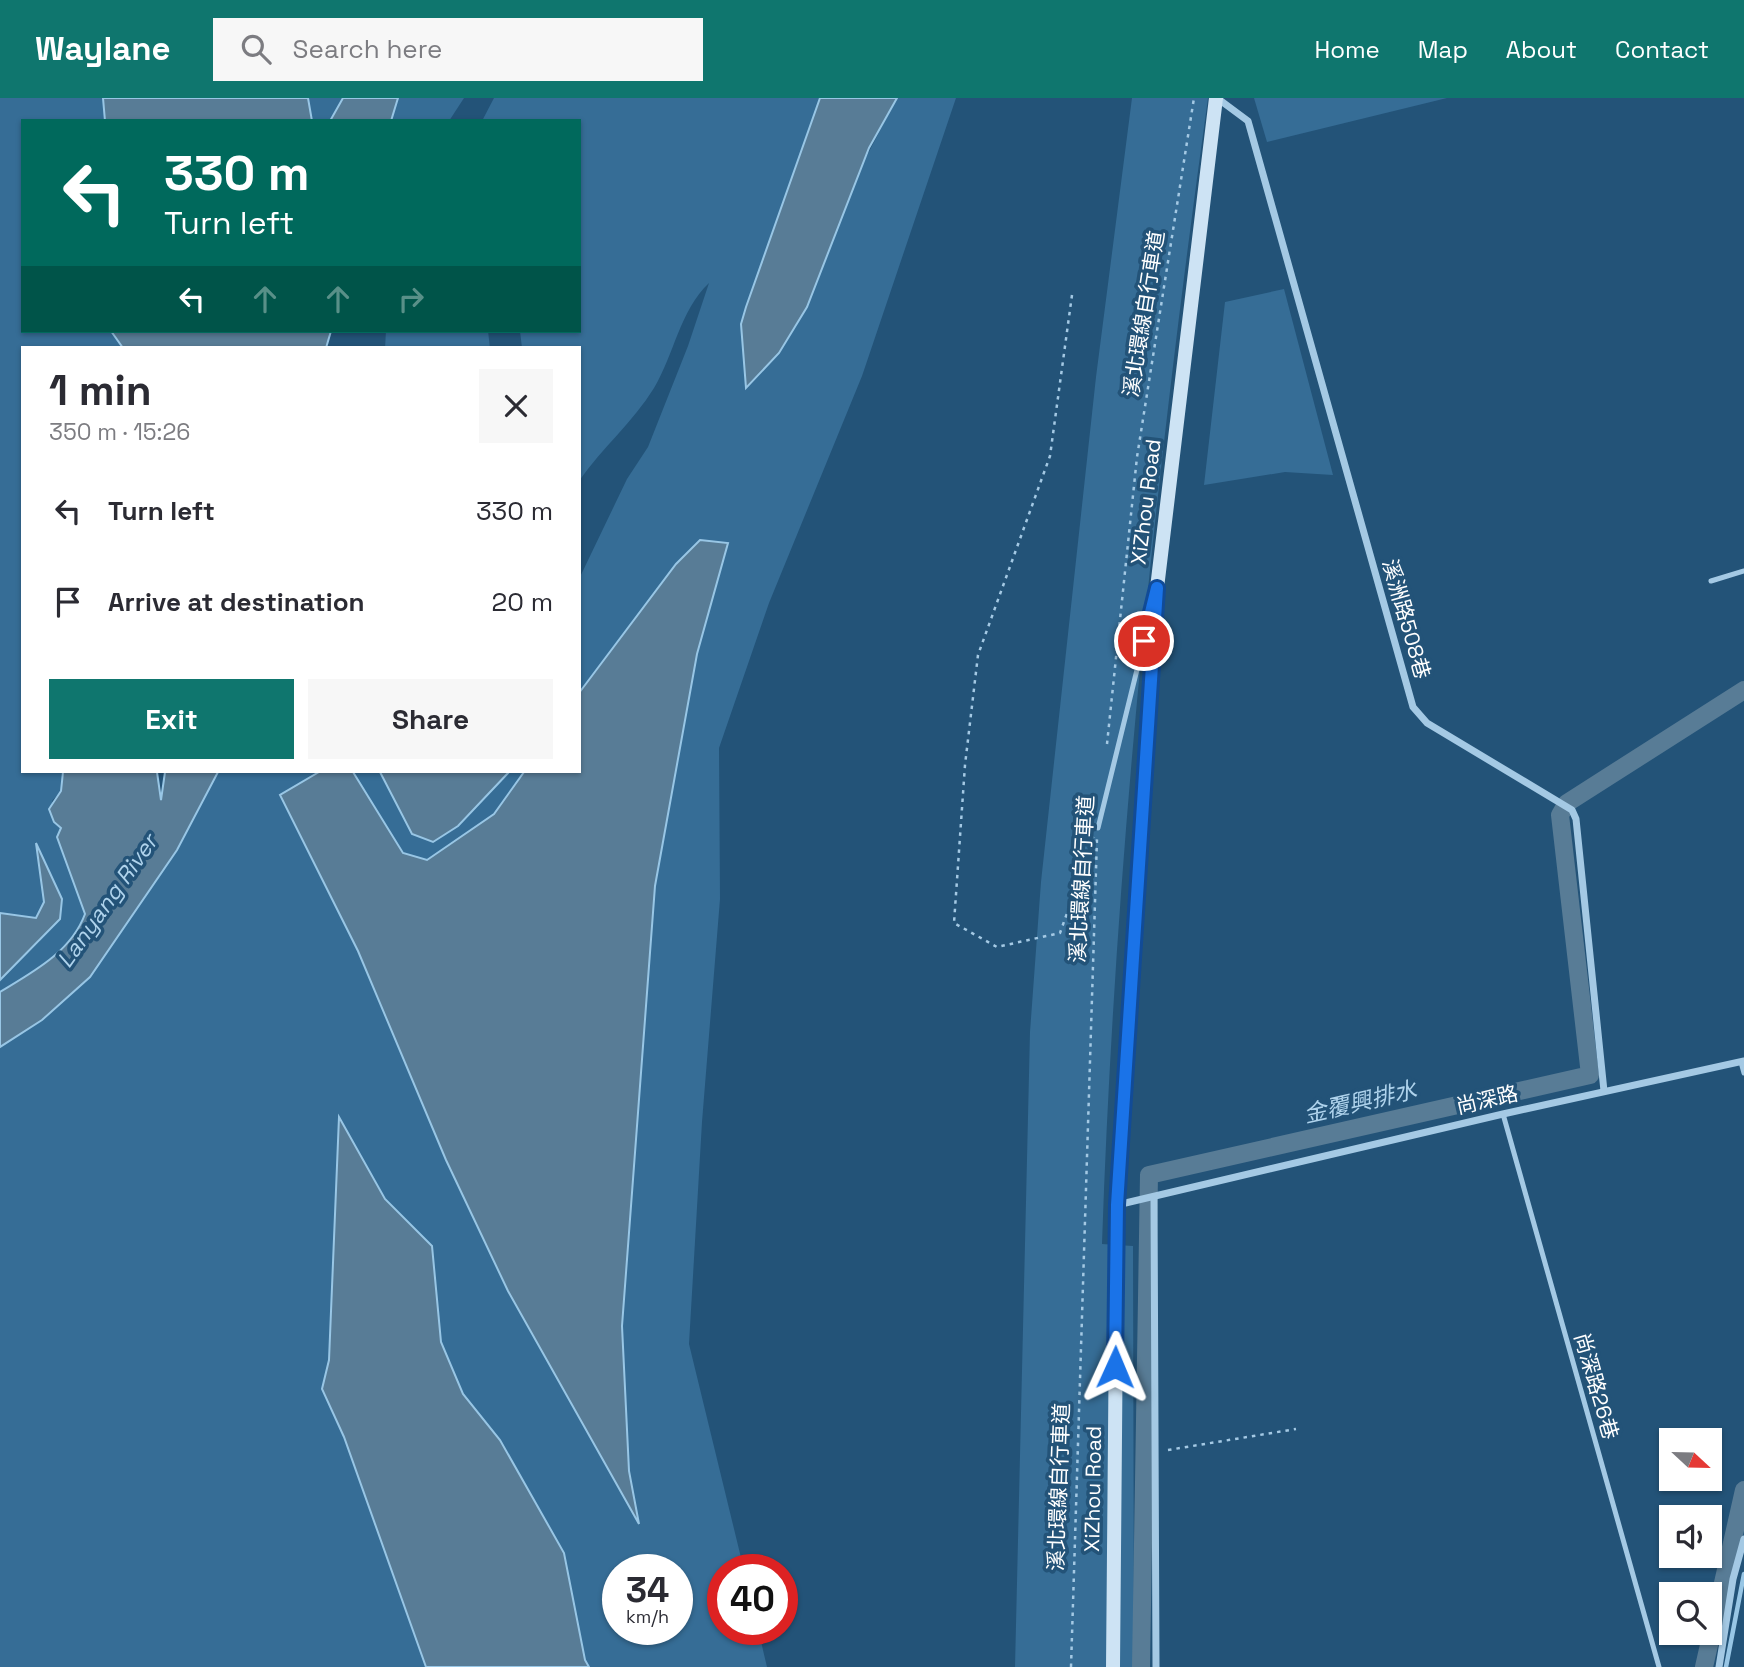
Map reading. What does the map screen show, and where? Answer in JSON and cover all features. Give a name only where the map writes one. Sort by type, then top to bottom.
[{"type":"street","name":"XiZhou Road","points":[[1113,1667],[1117,1205],[1157,588],[1217,98]]},
{"type":"street","name":"溪洲路508巷","points":[[1217,98],[1248,121],[1413,707],[1427,723],[1572,810],[1576,819],[1604,1091]]},
{"type":"street","name":"尚深路","points":[[1117,1205],[1742,1061]]},
{"type":"street","points":[[1154,1198],[1156,1667]]},
{"type":"street","points":[[1721,1665],[1733,1579],[1744,1539]]},
{"type":"lane","points":[[1712,581],[1744,571]]},
{"type":"lane","points":[[1098,828],[1157,588]]},
{"type":"lane","points":[[1742,1061],[1744,1073]]},
{"type":"lane","name":"尚深路26巷","points":[[1503,1114],[1659,1667]]},
{"type":"path","name":"溪北環線自行車道","points":[[1107,745],[1137,457],[1194,98]]},
{"type":"path","points":[[1072,295],[1050,456],[978,655],[965,765],[954,923],[997,947],[1060,933],[1098,828]]},
{"type":"path","name":"溪北環線自行車道","points":[[1071,1667],[1098,828]]},
{"type":"path","points":[[1155,1452],[1296,1429]]},
{"type":"shaded area","points":[[0,98],[103,98],[105,119],[21,119],[21,333],[112,333],[122,346],[21,346],[21,773],[63,773],[61,791],[52,801],[62,828],[57,837],[85,914],[79,927],[61,950],[38,969],[0,992],[0,980],[40,941],[0,953]]},
{"type":"shaded area","points":[[308,98],[343,98],[331,119],[312,119]]},
{"type":"shaded area","points":[[388,98],[464,98],[450,119],[384,119]]},
{"type":"shaded area","points":[[494,98],[820,98],[741,324],[746,387],[897,98],[956,98],[862,376],[769,603],[719,748],[720,899],[702,1122],[689,1344],[740,1554],[707,1554],[707,1645],[762,1645],[767,1667],[0,1667],[0,1028],[132,883],[217,773],[581,773],[581,575],[627,479],[648,447],[688,346],[709,283],[684,319],[654,388],[581,478],[581,346],[522,346],[520,333],[581,333],[581,119],[483,119]]},
{"type":"shaded area","points":[[1132,98],[1208,98],[1171,383],[1140,670],[1127,813],[1108,1100],[1102,1244],[1133,1246],[1134,1667],[1015,1667],[1030,1032],[1041,882],[1096,377]]},
{"type":"shaded area","points":[[1254,98],[1447,98],[1267,142]]},
{"type":"shaded area","points":[[1284,289],[1333,475],[1285,472],[1204,485],[1225,302]]},
{"type":"shaded area","points":[[386,333],[488,333],[490,346],[385,346]]},
{"type":"water","points":[[103,98],[308,98],[312,119],[105,119]]},
{"type":"water","points":[[343,98],[398,98],[392,119],[331,119]]},
{"type":"water","points":[[820,98],[897,98],[869,148],[807,307],[779,353],[746,388],[741,324]]},
{"type":"water","points":[[112,333],[330,333],[327,346],[122,346]]},
{"type":"water","points":[[700,540],[728,543],[697,654],[655,886],[622,1326],[629,1471],[639,1524],[508,1291],[446,1160],[358,951],[280,795],[317,773],[354,773],[403,853],[427,860],[494,814],[523,773],[581,773],[581,690],[676,564]]},
{"type":"water","name":"Lanyang River","points":[[63,773],[157,773],[161,800],[165,773],[217,773],[177,850],[90,977],[42,1020],[0,1047],[0,992],[38,969],[61,950],[79,927],[85,914],[57,837],[61,828],[54,822],[49,809],[61,791]]},
{"type":"water","points":[[381,773],[508,773],[458,826],[433,842],[412,834]]},
{"type":"water","points":[[36,843],[62,899],[60,919],[0,980],[0,913],[36,918],[44,902]]},
{"type":"water","points":[[339,1117],[385,1199],[432,1246],[441,1342],[463,1394],[500,1440],[564,1553],[585,1660],[589,1667],[426,1667],[344,1437],[322,1389],[329,1360]]},
{"type":"waterway","name":"金覆興排水","points":[[1141,1667],[1149,1175],[1590,1075],[1560,815],[1567,803],[1744,690]]},
{"type":"waterway","points":[[1704,1667],[1744,1490]]},
{"type":"waterway","points":[[1726,1667],[1744,1574]]},
{"type":"route","points":[[1115,1367],[1117,1205],[1157,588],[1144,641]]}]
